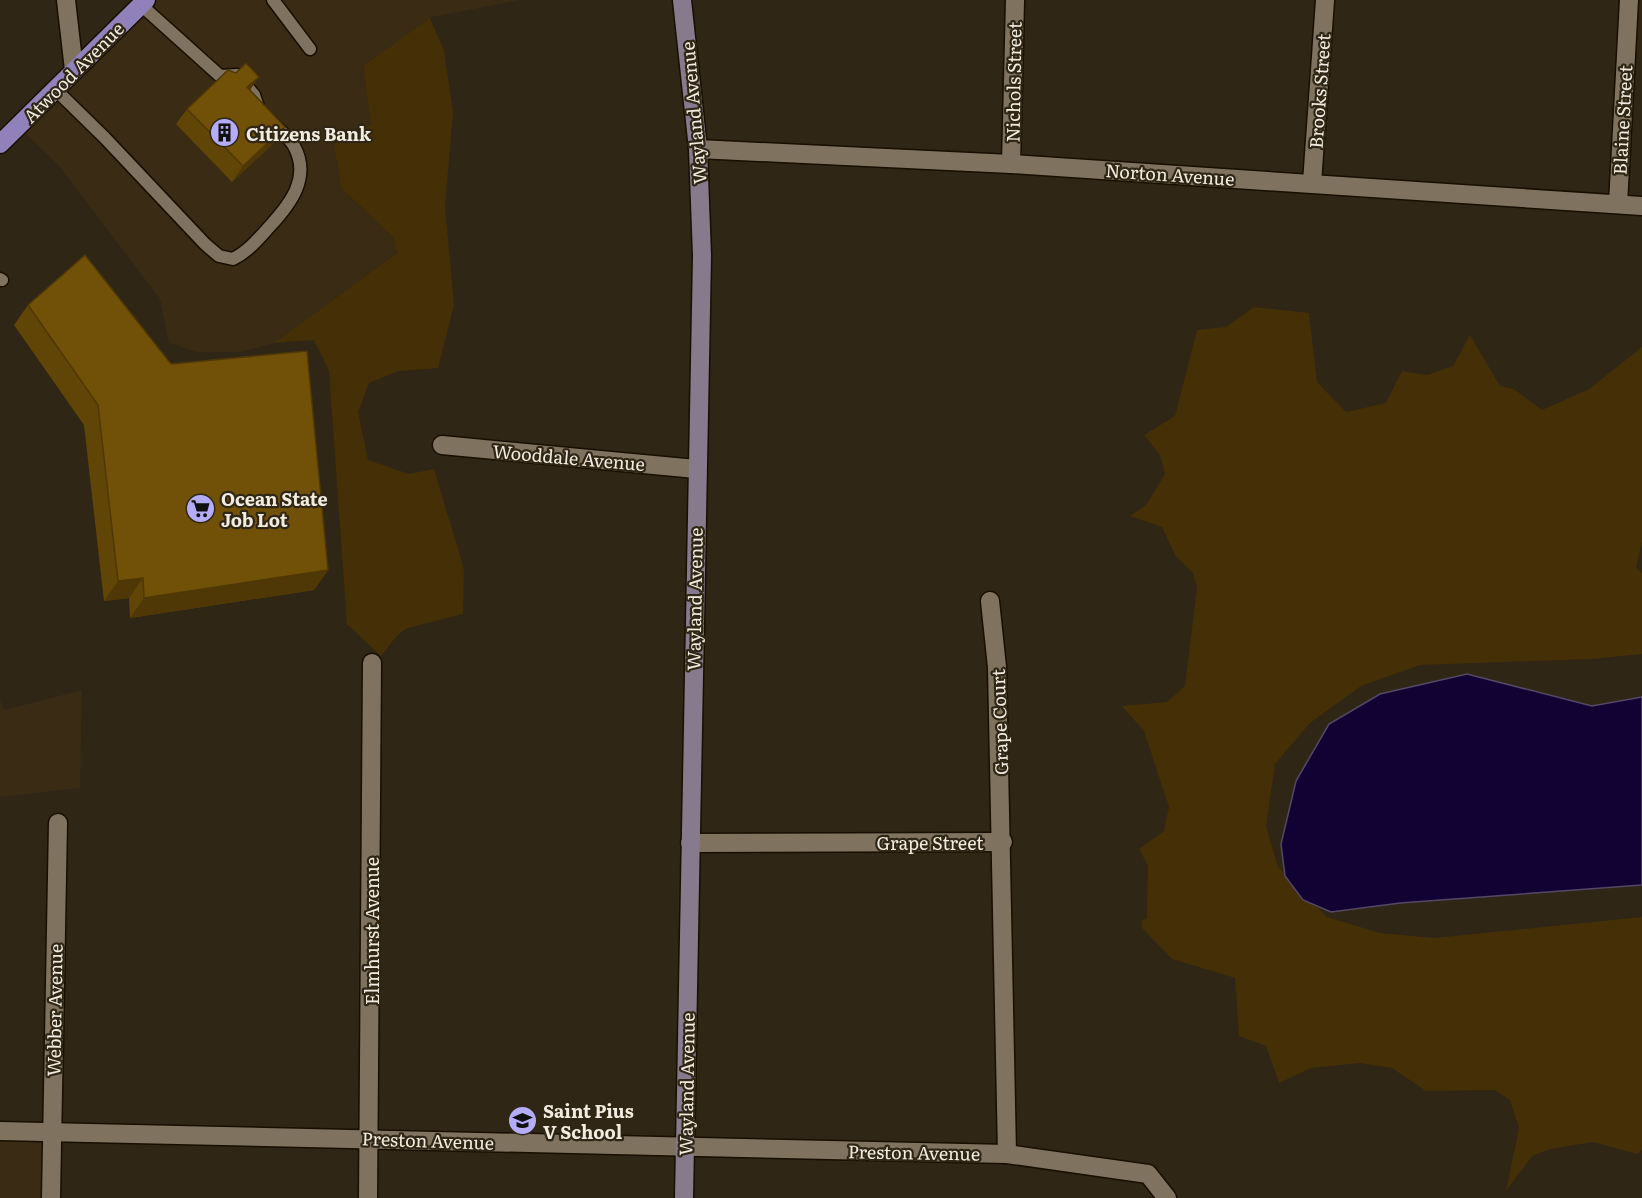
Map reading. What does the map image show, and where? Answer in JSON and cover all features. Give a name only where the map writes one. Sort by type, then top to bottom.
[{"type":"main road","name":"Wayland Avenue","points":[[682,0],[698,149],[702,256],[696,469],[684,1198]]},
{"type":"main road","name":"Atwood Avenue","points":[[0,144],[144,3]]},
{"type":"street","points":[[66,0],[74,70]]},
{"type":"street","name":"Nichols Street","points":[[1011,164],[1015,0]]},
{"type":"street","name":"Brooks Street","points":[[1312,183],[1325,0]]},
{"type":"street","name":"Blaine Street","points":[[1618,204],[1629,0]]},
{"type":"street","name":"Norton Avenue","points":[[698,149],[1011,164],[1642,206]]},
{"type":"street","name":"Wooddale Avenue","points":[[442,445],[696,469]]},
{"type":"street","name":"Grape Court","points":[[990,601],[997,667],[1003,842]]},
{"type":"street","name":"Elmhurst Avenue","points":[[368,1198],[372,663]]},
{"type":"street","name":"Webber Avenue","points":[[51,1198],[58,823]]},
{"type":"street","name":"Grape Street","points":[[690,843],[1003,842],[1006,1154]]},
{"type":"street","name":"Preston Avenue","points":[[0,1131],[1006,1154],[1148,1174],[1167,1198]]},
{"type":"lane","points":[[273,0],[310,49]]},
{"type":"lane","points":[[55,89],[105,138],[205,244],[219,256],[233,259],[246,253],[290,204],[298,190],[299,163],[294,146],[258,108],[254,95],[237,75],[220,76],[144,3]]},
{"type":"shaded area","points":[[148,0],[520,0],[432,17],[363,66],[371,125],[334,144],[341,188],[392,236],[397,253],[274,343],[241,352],[197,352],[169,343],[160,299],[59,166],[19,127]]},
{"type":"shaded area","points":[[430,18],[444,51],[453,112],[445,206],[454,305],[438,368],[398,371],[369,383],[358,412],[368,460],[409,474],[434,469],[464,569],[463,614],[404,630],[381,656],[347,624],[329,371],[314,340],[274,343],[397,253],[392,236],[341,188],[334,144],[371,125],[363,66]]},
{"type":"shaded area","points":[[1254,307],[1309,313],[1317,382],[1346,412],[1386,403],[1402,371],[1427,375],[1453,366],[1470,335],[1500,386],[1514,389],[1542,410],[1589,389],[1642,347],[1642,542],[1636,567],[1642,573],[1642,654],[1591,659],[1420,665],[1361,686],[1310,723],[1275,764],[1266,827],[1278,867],[1327,917],[1380,933],[1434,938],[1642,917],[1642,1150],[1637,1154],[1593,1142],[1550,1149],[1532,1156],[1506,1191],[1519,1128],[1510,1100],[1494,1090],[1426,1091],[1392,1068],[1360,1063],[1311,1068],[1279,1083],[1266,1046],[1239,1036],[1235,978],[1172,959],[1142,928],[1142,921],[1147,918],[1148,866],[1139,849],[1164,831],[1169,807],[1144,731],[1122,706],[1167,702],[1185,686],[1197,588],[1193,573],[1175,555],[1162,527],[1130,516],[1146,505],[1165,474],[1160,455],[1144,435],[1175,416],[1197,330],[1226,327]]},
{"type":"shaded area","points":[[1467,674],[1592,706],[1642,697],[1642,885],[1400,903],[1331,912],[1303,900],[1285,876],[1281,844],[1296,781],[1329,724],[1380,694]]},
{"type":"shaded area","points":[[82,690],[80,788],[0,797],[0,700],[4,710]]},
{"type":"shaded area","points":[[0,1132],[59,1132],[57,1198],[0,1198]]},
{"type":"building","name":"Citizens Bank","points":[[246,63],[259,77],[247,87],[285,127],[243,166],[187,109],[228,70],[236,73]]},
{"type":"building","name":"Ocean State Job Lot","points":[[85,255],[171,364],[307,351],[328,570],[144,598],[143,578],[118,581],[98,405],[28,305]]},
{"type":"place","name":"Citizens Bank","points":[[225,133]]},
{"type":"place","name":"Ocean State Job Lot","points":[[200,508]]},
{"type":"place","name":"Saint Pius V School","points":[[522,1120]]}]
